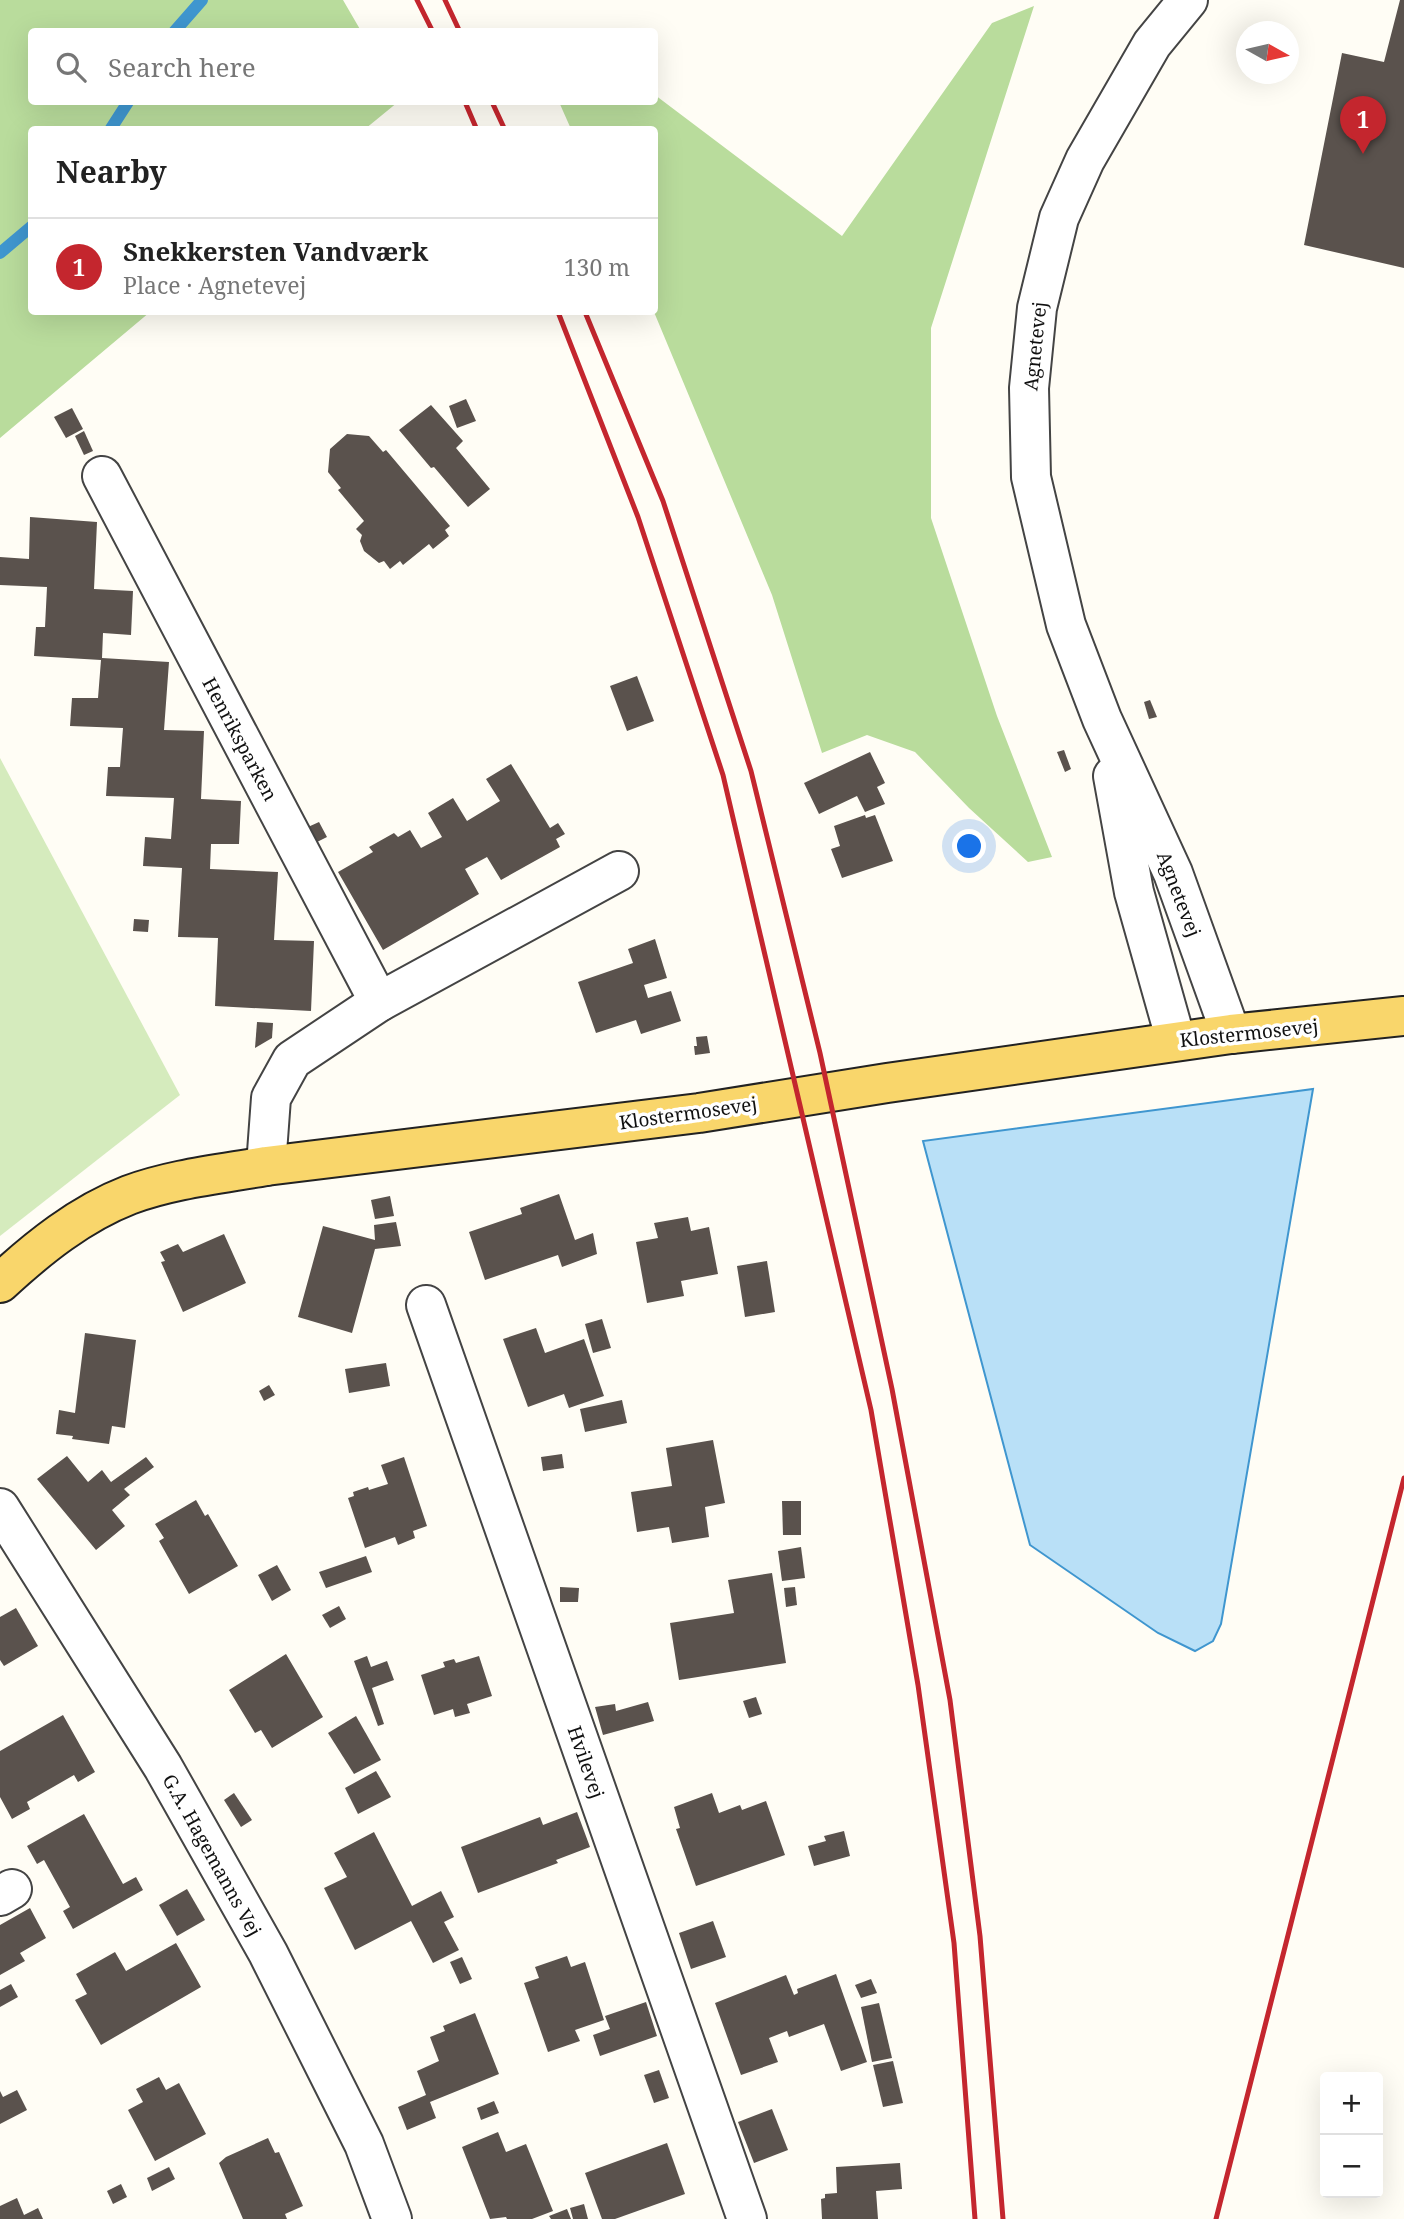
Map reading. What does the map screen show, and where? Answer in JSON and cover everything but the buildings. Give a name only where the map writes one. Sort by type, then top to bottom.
[{"type":"main road","name":"Klostermosevej","points":[[0,1283],[72,1224],[129,1195],[159,1186],[266,1166],[699,1113],[1176,1041],[1404,1016]]},
{"type":"street","name":"Agnetevej","points":[[1188,0],[1153,44],[1085,160],[1059,218],[1037,308],[1029,388],[1031,477],[1066,625],[1102,719],[1173,873],[1231,1034]]},
{"type":"street","name":"Henriksparken","points":[[102,476],[379,1002]]},
{"type":"street","name":"Agnetevej","points":[[1102,719],[1134,891],[1176,1041]]},
{"type":"street","points":[[266,1166],[271,1098],[292,1060],[379,1002],[619,871]]},
{"type":"street","name":"Hvilevej","points":[[426,1305],[747,2219]]},
{"type":"street","name":"G.A. Hagemanns Vej","points":[[0,1508],[163,1767],[268,1953],[364,2144],[392,2219]]},
{"type":"green space","points":[[0,0],[343,0],[359,28],[28,28],[28,105],[394,105],[369,126],[28,126],[28,315],[146,315],[0,438]]},
{"type":"green space","points":[[1034,6],[931,328],[931,518],[997,716],[1052,857],[1028,862],[969,808],[915,752],[867,735],[822,753],[772,595],[655,315],[658,315],[658,126],[570,126],[560,105],[658,105],[658,97],[842,236],[992,23]]},
{"type":"green space","points":[[0,758],[180,1095],[0,1236]]},
{"type":"water","points":[[1313,1089],[1221,1624],[1213,1641],[1195,1651],[1158,1633],[1030,1545],[923,1141]]},
{"type":"waterway","points":[[178,28],[202,0]]},
{"type":"waterway","points":[[113,126],[126,105]]},
{"type":"waterway","points":[[0,253],[28,229]]},
{"type":"railway","points":[[417,0],[431,28]]},
{"type":"railway","points":[[445,0],[458,28]]},
{"type":"railway","points":[[466,105],[475,126]]},
{"type":"railway","points":[[493,105],[503,126]]},
{"type":"railway","points":[[559,315],[638,517],[723,775],[871,1410],[918,1685],[954,1943],[975,2219]]},
{"type":"railway","points":[[586,315],[663,501],[751,771],[820,1053],[892,1389],[950,1700],[980,1936],[1003,2219]]},
{"type":"railway","points":[[1216,2219],[1404,1478]]},
{"type":"place","name":"Snekkersten Vandværk","points":[[1363,154]]}]
